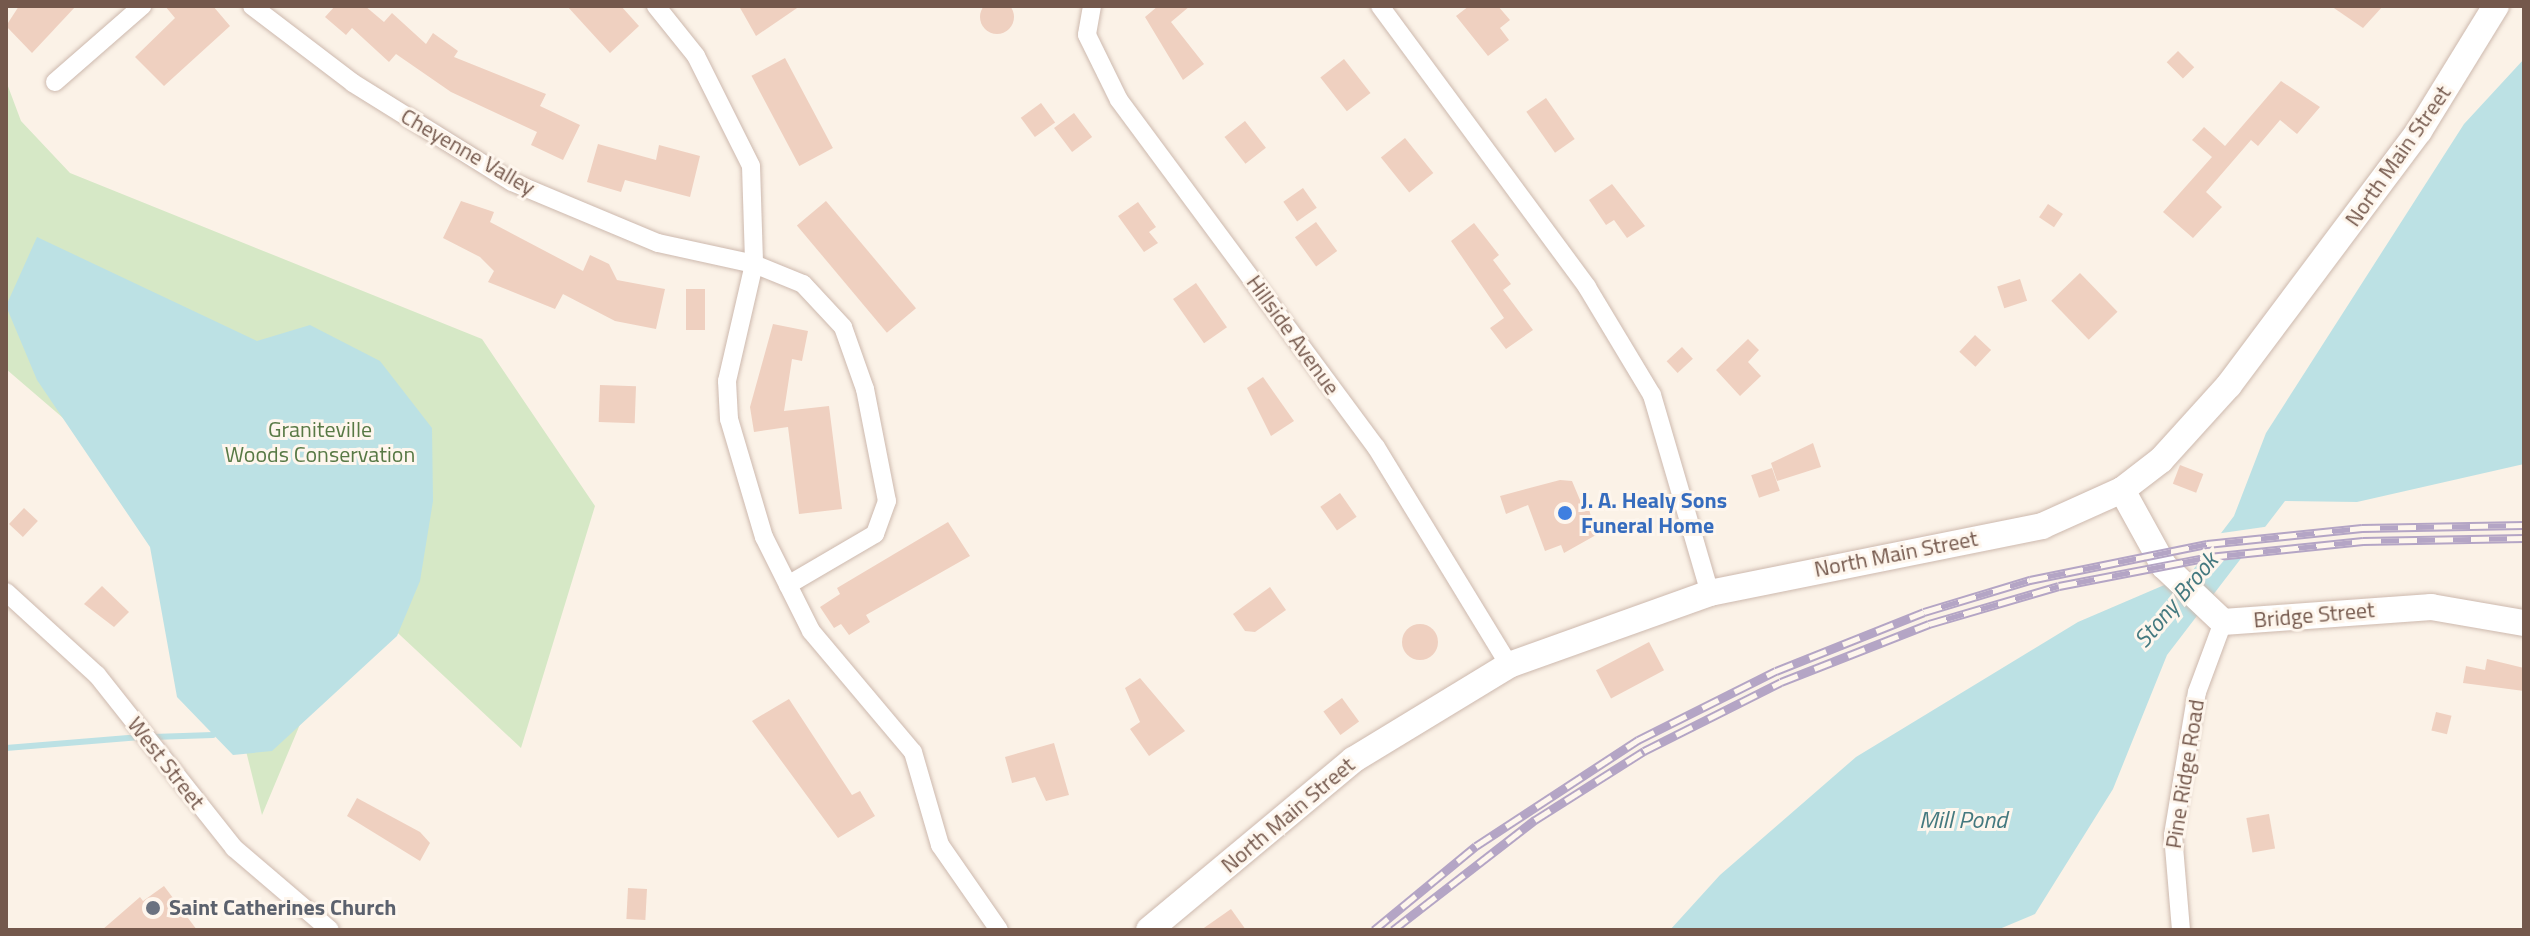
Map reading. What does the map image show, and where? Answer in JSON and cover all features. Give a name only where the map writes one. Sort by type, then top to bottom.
[{"type":"main road","name":"North Main Street","points":[[1149,930],[1353,760],[1509,665],[1710,593],[2042,526],[2122,490],[2161,460],[2229,385],[2419,131],[2496,6]]},
{"type":"main road","points":[[2122,490],[2171,574],[2214,617]]},
{"type":"main road","name":"Bridge Street","points":[[2214,617],[2431,607],[2524,623]]},
{"type":"street","points":[[55,82],[142,6]]},
{"type":"street","name":"Cheyenne Valley","points":[[252,6],[353,83],[512,182],[658,243],[754,264],[803,284],[843,327],[865,389],[887,501],[875,534],[788,585]]},
{"type":"street","points":[[656,6],[696,56],[742,143],[757,224],[754,264],[732,351],[729,419],[764,537],[811,631],[913,752],[940,845],[999,930]]},
{"type":"street","name":"Hillside Avenue","points":[[1092,6],[1087,35],[1119,100],[1376,447],[1509,665]]},
{"type":"street","points":[[1380,6],[1587,287],[1652,395],[1710,593]]},
{"type":"street","name":"West Street","points":[[6,592],[97,675],[234,848],[330,930]]},
{"type":"street","name":"Pine Ridge Road","points":[[2181,930],[2173,835],[2197,692],[2214,617]]},
{"type":"green space","name":"Graniteville Woods Conservation","points":[[6,81],[21,121],[70,173],[482,339],[595,506],[521,748],[355,593],[262,815],[190,527],[6,369]]},
{"type":"water","name":"Mill Pond","points":[[2524,59],[2524,464],[2357,502],[2285,501],[2167,655],[2113,789],[2035,914],[1997,930],[1670,930],[1720,875],[1856,757],[2078,622],[2190,574],[2234,516],[2266,433],[2464,124]]},
{"type":"water","points":[[37,237],[257,341],[310,325],[380,361],[432,428],[433,501],[420,581],[397,636],[272,751],[233,755],[177,697],[150,547],[37,380],[6,306]]},
{"type":"pier","points":[[2271,526],[2247,557],[2192,565],[2215,534]]},
{"type":"building","points":[[997,0],[1009,5],[1014,17],[1009,29],[997,34],[985,29],[980,17],[985,5]]},
{"type":"building","points":[[19,6],[76,6],[32,53],[6,26]]},
{"type":"building","points":[[165,6],[213,6],[230,26],[164,86],[135,57],[175,18]]},
{"type":"building","points":[[335,6],[365,6],[384,22],[392,13],[426,44],[433,33],[458,51],[454,57],[546,94],[540,106],[580,125],[563,160],[531,145],[537,132],[451,92],[396,54],[389,62],[352,28],[346,35],[325,17]]},
{"type":"building","points":[[567,6],[621,6],[639,26],[610,53]]},
{"type":"building","points":[[739,6],[800,6],[756,36]]},
{"type":"building","points":[[1158,6],[1190,6],[1171,22],[1204,64],[1183,80],[1145,17]]},
{"type":"building","points":[[1469,6],[1498,6],[1510,20],[1500,28],[1509,40],[1488,56],[1456,16]]},
{"type":"building","points":[[2331,6],[2383,6],[2363,28]]},
{"type":"building","points":[[2178,51],[2194,67],[2183,79],[2167,62]]},
{"type":"building","points":[[785,58],[833,148],[799,166],[751,76]]},
{"type":"building","points":[[1344,59],[1370,93],[1347,111],[1320,77]]},
{"type":"building","points":[[2281,81],[2320,107],[2297,134],[2280,120],[2258,146],[2251,140],[2206,192],[2222,207],[2193,238],[2163,212],[2212,157],[2192,140],[2204,127],[2225,146]]},
{"type":"building","points":[[1546,98],[1575,139],[1555,153],[1526,112]]},
{"type":"building","points":[[1041,103],[1055,122],[1035,137],[1021,118]]},
{"type":"building","points":[[1074,113],[1092,137],[1072,152],[1054,128]]},
{"type":"building","points":[[1245,121],[1266,148],[1245,164],[1225,137]]},
{"type":"building","points":[[1405,138],[1433,173],[1409,192],[1381,158]]},
{"type":"building","points":[[598,144],[656,160],[659,145],[700,156],[690,197],[625,180],[621,192],[587,182]]},
{"type":"building","points":[[1612,184],[1645,226],[1627,238],[1614,220],[1606,225],[1589,200]]},
{"type":"building","points":[[1303,188],[1317,208],[1297,221],[1283,202]]},
{"type":"building","points":[[461,201],[494,212],[490,222],[583,271],[590,255],[609,264],[617,280],[665,289],[656,329],[615,321],[563,294],[555,309],[488,282],[494,271],[480,257],[443,238]]},
{"type":"building","points":[[826,201],[916,308],[887,333],[797,225]]},
{"type":"building","points":[[1138,202],[1156,227],[1149,232],[1158,243],[1144,252],[1118,216]]},
{"type":"building","points":[[2048,204],[2063,214],[2054,227],[2039,217]]},
{"type":"building","points":[[1316,222],[1337,251],[1316,266],[1295,237]]},
{"type":"building","points":[[1474,223],[1499,255],[1493,260],[1511,284],[1503,290],[1533,330],[1506,349],[1490,328],[1504,318],[1451,241]]},
{"type":"building","points":[[2080,273],[2118,312],[2089,340],[2051,301]]},
{"type":"building","points":[[2020,279],[2027,301],[2004,308],[1997,286]]},
{"type":"building","points":[[1196,283],[1227,327],[1204,343],[1173,299]]},
{"type":"building","points":[[686,289],[705,289],[705,330],[686,330]]},
{"type":"building","points":[[773,324],[808,331],[802,361],[792,359],[784,411],[829,406],[842,509],[799,514],[788,427],[754,432],[750,407]]},
{"type":"building","points":[[1975,335],[1991,350],[1975,367],[1959,352]]},
{"type":"building","points":[[1748,339],[1759,350],[1748,362],[1761,376],[1740,396],[1716,370]]},
{"type":"building","points":[[1682,347],[1693,359],[1678,373],[1667,361]]},
{"type":"building","points":[[1263,377],[1294,421],[1271,436],[1247,388]]},
{"type":"building","points":[[600,385],[636,386],[635,423],[599,422]]},
{"type":"building","points":[[1813,443],[1821,467],[1777,481],[1771,463]]},
{"type":"building","points":[[2180,465],[2203,474],[2196,493],[2173,484]]},
{"type":"building","points":[[1772,468],[1780,491],[1759,498],[1751,475]]},
{"type":"building","points":[[1560,480],[1572,481],[1580,500],[1586,498],[1596,535],[1564,553],[1561,545],[1545,551],[1528,505],[1506,514],[1500,496]]},
{"type":"building","points":[[1340,493],[1357,517],[1337,531],[1320,507]]},
{"type":"building","points":[[24,508],[38,521],[23,537],[9,524]]},
{"type":"building","points":[[948,522],[970,556],[866,615],[870,622],[849,635],[841,624],[834,628],[820,607],[840,594],[837,588]]},
{"type":"building","points":[[102,586],[129,612],[114,627],[84,604]]},
{"type":"building","points":[[1270,587],[1286,610],[1255,632],[1245,631],[1233,614]]},
{"type":"building","points":[[1420,624],[1433,629],[1438,642],[1433,655],[1420,660],[1407,655],[1402,642],[1407,629]]},
{"type":"building","points":[[1649,642],[1664,670],[1611,698],[1596,670]]},
{"type":"building","points":[[2487,659],[2524,668],[2524,691],[2463,683],[2466,666],[2485,670]]},
{"type":"building","points":[[1140,678],[1185,731],[1149,756],[1130,729],[1140,722],[1125,688]]},
{"type":"building","points":[[1342,698],[1359,721],[1340,735],[1323,712]]},
{"type":"building","points":[[789,699],[852,795],[860,791],[875,816],[838,838],[752,721]]},
{"type":"building","points":[[2436,712],[2452,716],[2447,734],[2431,730]]},
{"type":"building","points":[[1054,743],[1069,795],[1046,801],[1035,777],[1012,783],[1005,757]]},
{"type":"building","points":[[357,798],[420,832],[430,843],[420,861],[347,816]]},
{"type":"building","points":[[2269,814],[2275,848],[2252,852],[2246,818]]},
{"type":"building","name":"Saint Catherines Church","points":[[164,886],[197,930],[102,930],[140,897],[143,901]]},
{"type":"building","points":[[628,888],[647,889],[645,920],[626,919]]},
{"type":"building","points":[[1231,909],[1246,930],[1201,930]]},
{"type":"waterway","points":[[153,737],[213,735]]},
{"type":"waterway","points":[[6,748],[141,737]]},
{"type":"railway","points":[[1374,930],[1476,846],[1638,740],[1776,671],[1924,612],[2030,580],[2207,544],[2362,528],[2524,525]]},
{"type":"railway","points":[[1393,930],[1535,820],[1644,751],[1781,682],[1929,624],[2059,586],[2209,557],[2363,541],[2524,538]]},
{"type":"place","name":"J. A. Healy Sons Funeral Home","points":[[1565,513]]},
{"type":"place","name":"Saint Catherines Church","points":[[153,908]]},
{"type":"water label","name":"Stony Brook","points":[[2176,600]]}]
